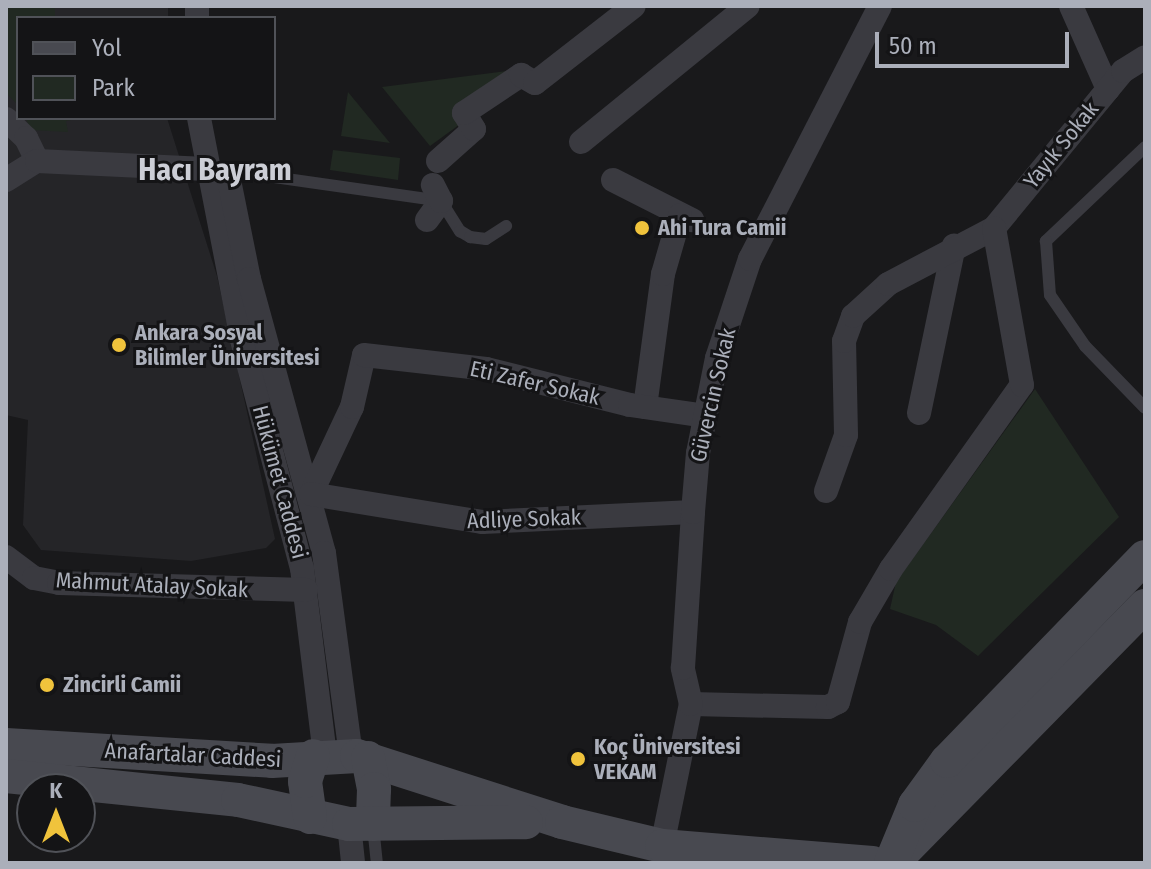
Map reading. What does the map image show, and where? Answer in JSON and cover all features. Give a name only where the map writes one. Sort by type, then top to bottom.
[{"type":"main road","points":[[891,863],[915,805],[947,761],[1145,557]]},
{"type":"main road","points":[[891,863],[1145,606]]},
{"type":"main road","name":"Anafartalar Caddesi","points":[[6,745],[272,761],[339,756],[562,822],[665,841],[872,863]]},
{"type":"main road","points":[[310,817],[305,781],[339,756],[374,789],[361,824]]},
{"type":"main road","name":"Anafartalar Caddesi","points":[[6,776],[238,800],[310,817],[361,824],[562,822]]},
{"type":"street","points":[[438,161],[474,129],[464,113],[521,75],[535,83],[634,6]]},
{"type":"street","points":[[581,142],[748,6]]},
{"type":"street","name":"Güvercin Sokak","points":[[665,841],[691,704],[683,668],[693,512],[705,416],[717,358],[750,259],[880,6]]},
{"type":"street","points":[[1071,6],[1108,89]]},
{"type":"street","name":"Yayık Sokak","points":[[994,228],[1108,89],[1138,60]]},
{"type":"street","points":[[6,119],[26,138],[37,161]]},
{"type":"street","name":"Hükümet Caddesi","points":[[200,120],[217,172],[242,340],[306,590],[339,756]]},
{"type":"street","points":[[6,180],[37,161],[217,172],[311,494],[324,553],[339,756]]},
{"type":"street","points":[[613,180],[687,218],[663,274],[645,407]]},
{"type":"street","points":[[691,704],[828,707],[838,702],[860,622],[891,569],[1022,385],[994,228],[954,246],[888,284],[853,316],[844,341],[846,435],[826,491]]},
{"type":"street","points":[[919,413],[954,246]]},
{"type":"street","name":"Eti Zafer Sokak","points":[[311,494],[352,407],[364,355],[486,369],[645,407],[705,416]]},
{"type":"street","name":"Adliye Sokak","points":[[311,494],[482,522],[693,512]]},
{"type":"street","name":"Mahmut Atalay Sokak","points":[[6,557],[34,578],[59,583],[306,590]]},
{"type":"street","points":[[353,863],[361,824]]},
{"type":"lane","points":[[1145,147],[1046,241],[1050,295],[1085,346],[1145,408]]},
{"type":"lane","points":[[217,172],[238,172],[434,202],[460,231],[470,237],[486,239],[506,226]]},
{"type":"lane","points":[[361,824],[377,863]]},
{"type":"shaded area","name":"Ankara Sosyal Bilimler Üniversitesi","points":[[6,6],[168,6],[168,16],[16,16],[16,120],[168,120],[217,276],[275,539],[266,548],[191,561],[41,550],[23,525],[28,420],[6,415]]},
{"type":"green space","points":[[6,6],[55,6],[55,16],[16,16],[16,103],[6,93]]},
{"type":"green space","points":[[507,71],[463,122],[430,146],[382,87]]},
{"type":"green space","points":[[348,92],[390,143],[341,136]]},
{"type":"green space","points":[[27,120],[72,120],[66,121],[68,132],[30,130]]},
{"type":"green space","points":[[333,150],[400,158],[398,180],[330,170]]},
{"type":"green space","points":[[1035,389],[1119,517],[978,656],[936,625],[890,609],[896,582]]},
{"type":"place","name":"Ahi Tura Camii","points":[[642,228]]},
{"type":"place","name":"Ankara Sosyal Bilimler Üniversitesi","points":[[119,345]]},
{"type":"place","name":"Zincirli Camii","points":[[47,685]]},
{"type":"place","name":"Koç Üniversitesi VEKAM","points":[[578,759]]},
{"type":"district","name":"Hacı Bayram","points":[[215,170]]}]
